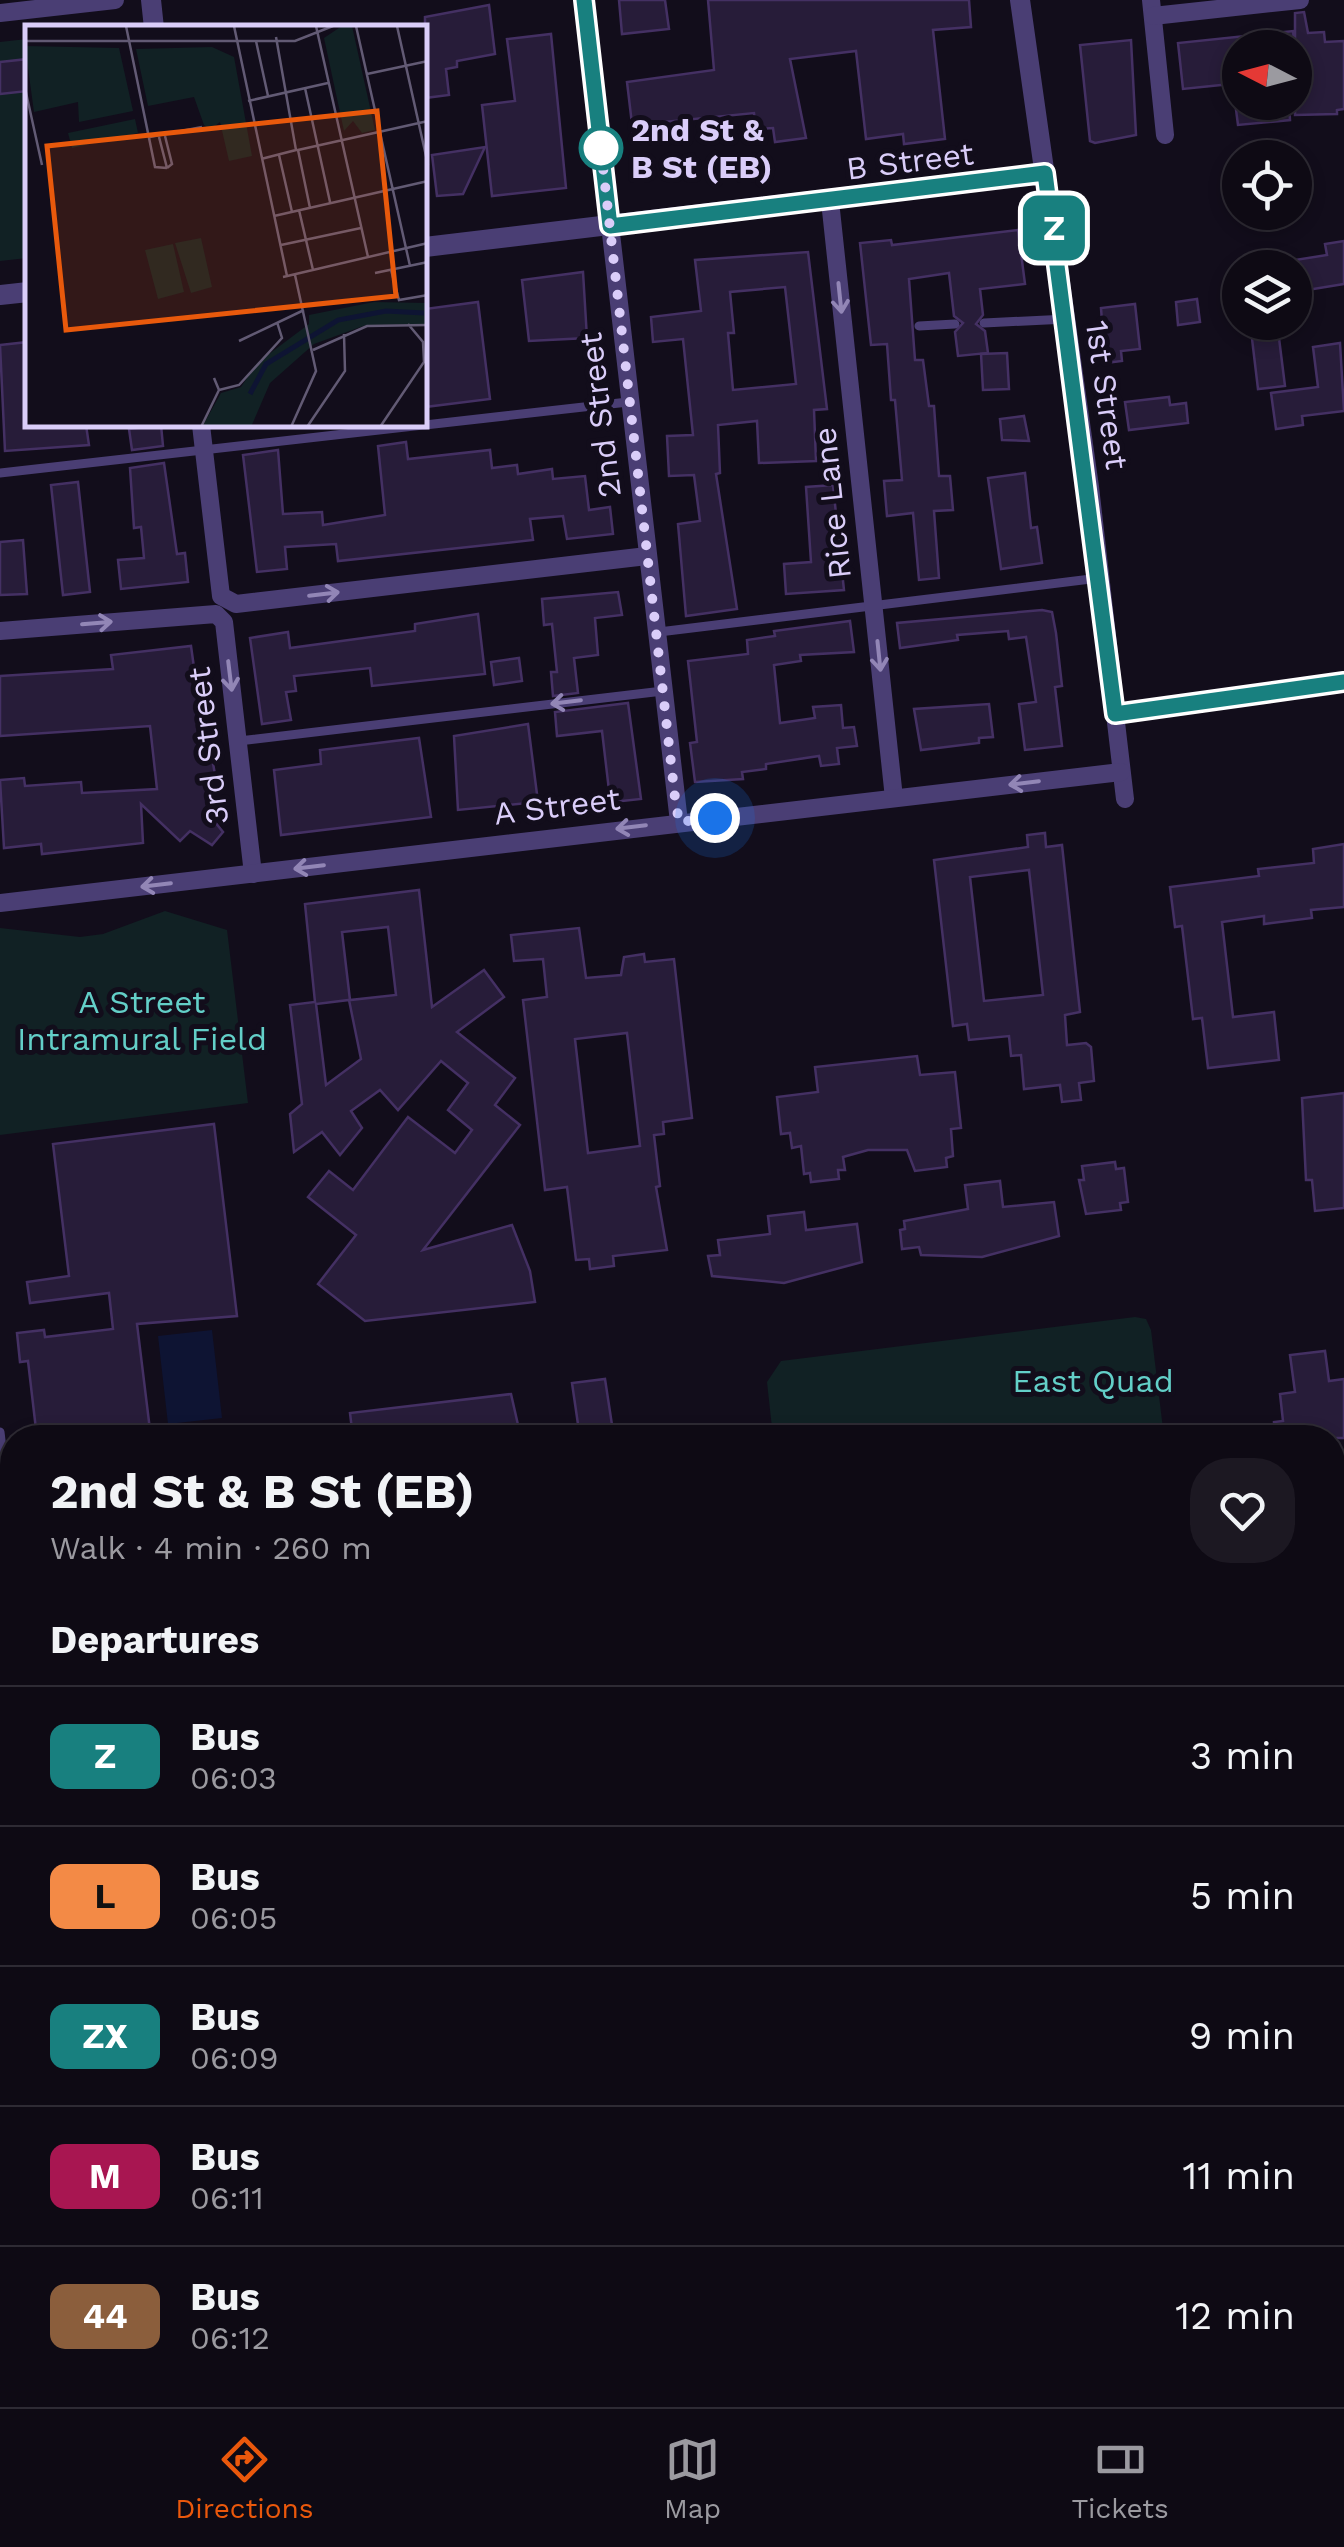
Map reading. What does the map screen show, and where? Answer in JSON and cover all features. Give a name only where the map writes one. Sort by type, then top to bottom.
[{"type":"street","points":[[0,13],[114,0]]},
{"type":"street","points":[[151,0],[154,25]]},
{"type":"street","name":"2nd Street","points":[[584,0],[679,822]]},
{"type":"street","name":"1st Street","points":[[1020,0],[1066,319],[1125,799]]},
{"type":"street","points":[[1165,135],[1152,8],[1300,0]]},
{"type":"street","name":"B Street","points":[[428,247],[1045,173]]},
{"type":"street","name":"Rice Lane","points":[[830,201],[894,798]]},
{"type":"street","points":[[0,295],[25,292]]},
{"type":"street","name":"3rd Street","points":[[201,428],[253,874]]},
{"type":"street","points":[[0,630],[222,608],[647,556]]},
{"type":"street","points":[[1115,714],[1344,682]]},
{"type":"street","name":"A Street","points":[[0,903],[1121,772]]},
{"type":"lane","points":[[984,323],[1066,319]]},
{"type":"lane","points":[[920,326],[954,324]]},
{"type":"lane","points":[[428,425],[628,402]]},
{"type":"lane","points":[[0,473],[398,428]]},
{"type":"lane","points":[[656,632],[1099,578]]},
{"type":"lane","points":[[237,741],[663,691]]},
{"type":"green space","points":[[25,39],[25,258],[0,261],[0,42]]},
{"type":"green space","name":"A Street Intramural Field","points":[[165,911],[227,930],[248,1103],[0,1135],[0,928],[80,937],[103,934]]},
{"type":"green space","name":"East Quad","points":[[1135,1317],[1146,1319],[1151,1330],[1163,1425],[772,1425],[767,1382],[781,1361]]},
{"type":"water","points":[[212,1330],[222,1418],[168,1424],[158,1336]]},
{"type":"building","points":[[619,0],[665,0],[669,29],[622,34]]},
{"type":"building","points":[[708,0],[969,0],[971,27],[933,30],[945,139],[904,144],[903,134],[866,139],[856,51],[790,59],[806,138],[775,142],[773,128],[756,129],[754,113],[663,122],[664,137],[634,141],[627,82],[714,70]]},
{"type":"building","points":[[489,5],[495,54],[457,61],[457,67],[446,69],[449,95],[428,98],[425,17]]},
{"type":"building","points":[[1304,12],[1307,30],[1295,30],[1295,13]]},
{"type":"building","points":[[1324,32],[1325,42],[1344,41],[1344,109],[1337,110],[1337,114],[1312,115],[1312,33]]},
{"type":"building","points":[[551,34],[566,188],[492,196],[482,105],[515,101],[507,39]]},
{"type":"building","points":[[1222,38],[1222,85],[1183,89],[1178,43]]},
{"type":"building","points":[[1131,40],[1136,135],[1095,143],[1090,141],[1080,45]]},
{"type":"building","points":[[25,59],[25,91],[0,94],[0,62]]},
{"type":"building","points":[[1237,120],[1290,120],[1238,125]]},
{"type":"building","points":[[485,147],[463,194],[437,196],[432,155]]},
{"type":"building","points":[[1018,230],[1025,284],[980,289],[983,315],[976,324],[985,331],[988,353],[958,356],[955,332],[963,323],[954,316],[949,273],[909,279],[915,360],[923,360],[929,406],[934,406],[939,476],[950,476],[953,510],[934,511],[939,578],[919,580],[913,513],[887,516],[884,481],[902,480],[895,400],[891,400],[887,344],[871,345],[860,243],[891,240],[892,245]]},
{"type":"building","points":[[1344,241],[1344,284],[1312,289],[1312,257],[1327,255],[1325,244]]},
{"type":"building","points":[[808,252],[827,409],[814,410],[816,461],[759,463],[757,421],[718,425],[720,473],[716,474],[737,609],[686,616],[678,524],[700,521],[694,475],[669,476],[667,436],[693,435],[683,339],[653,342],[651,317],[701,311],[695,260]],"holes":[[[785,287],[796,384],[733,390],[728,333],[734,333],[730,292]]]},
{"type":"building","points":[[583,272],[587,338],[529,341],[522,280]]},
{"type":"building","points":[[1197,299],[1200,322],[1178,325],[1176,302]]},
{"type":"building","points":[[478,302],[490,399],[428,407],[428,309]]},
{"type":"building","points":[[1135,304],[1140,349],[1121,351],[1122,361],[1105,363],[1101,308]]},
{"type":"building","points":[[1252,340],[1279,340],[1285,386],[1258,389]]},
{"type":"building","points":[[25,342],[25,428],[86,428],[89,445],[5,451],[0,345]]},
{"type":"building","points":[[1340,343],[1344,411],[1302,416],[1303,425],[1276,429],[1271,393],[1318,387],[1313,347]]},
{"type":"building","points":[[1007,353],[1009,389],[983,390],[981,354]]},
{"type":"building","points":[[1169,397],[1170,405],[1186,403],[1188,423],[1129,430],[1125,402]]},
{"type":"building","points":[[1024,416],[1029,441],[1002,440],[1000,419]]},
{"type":"building","points":[[161,428],[163,446],[132,450],[129,429]]},
{"type":"building","points":[[406,442],[408,459],[490,450],[492,468],[517,465],[518,474],[552,469],[553,479],[585,476],[589,510],[610,507],[613,534],[567,539],[563,516],[530,519],[533,540],[338,561],[336,544],[285,547],[287,569],[257,572],[243,455],[278,450],[283,514],[322,512],[323,525],[385,515],[378,446]]},
{"type":"building","points":[[164,463],[177,554],[185,553],[188,582],[121,589],[118,560],[144,558],[141,527],[134,528],[130,468]]},
{"type":"building","points":[[1025,473],[1031,528],[1037,527],[1042,563],[1001,569],[988,478]]},
{"type":"building","points":[[78,482],[90,592],[63,595],[51,485]]},
{"type":"building","points":[[833,485],[844,590],[786,594],[784,564],[811,562],[806,487]]},
{"type":"building","points":[[23,540],[27,594],[0,595],[0,542]]},
{"type":"building","points":[[618,592],[622,615],[595,618],[598,655],[574,658],[578,693],[553,696],[551,672],[557,672],[552,624],[544,625],[542,599]]},
{"type":"building","points":[[1052,612],[1056,633],[1062,686],[1055,687],[1062,746],[1025,750],[1019,704],[1036,702],[1026,637],[1009,639],[1008,631],[957,635],[958,640],[900,648],[897,623]]},
{"type":"building","points":[[478,614],[485,674],[372,686],[370,668],[294,676],[296,691],[286,692],[291,720],[262,724],[250,638],[288,632],[290,648],[415,631],[415,624]]},
{"type":"building","points":[[850,621],[854,652],[800,655],[801,661],[774,665],[780,723],[815,718],[813,707],[841,705],[843,728],[854,727],[857,746],[837,748],[839,764],[821,766],[819,756],[766,764],[766,769],[742,772],[743,779],[695,782],[690,743],[697,742],[688,661],[748,654],[747,640],[775,636],[774,631]]},
{"type":"building","points":[[191,646],[205,746],[210,746],[221,809],[215,822],[223,832],[212,845],[190,831],[180,841],[141,804],[143,843],[42,854],[41,844],[4,848],[0,780],[24,778],[25,786],[81,782],[82,793],[157,789],[150,726],[0,736],[0,676],[113,669],[111,655]]},
{"type":"building","points":[[519,658],[522,681],[494,685],[491,662]]},
{"type":"building","points":[[628,703],[641,799],[622,801],[610,799],[602,731],[557,736],[555,712]]},
{"type":"building","points":[[989,704],[993,737],[979,738],[979,743],[921,750],[914,709]]},
{"type":"building","points":[[528,724],[538,802],[458,810],[454,736]]},
{"type":"building","points":[[419,738],[431,817],[281,835],[274,770],[321,764],[320,750]]},
{"type":"building","points":[[1045,833],[1046,847],[1062,845],[1080,1012],[1065,1015],[1067,1045],[1086,1043],[1091,1047],[1094,1081],[1079,1083],[1081,1100],[1062,1102],[1060,1085],[1024,1089],[1021,1055],[1011,1056],[1009,1036],[969,1040],[967,1024],[953,1026],[934,860],[1028,847],[1027,835]],"holes":[[[1029,870],[1043,995],[984,1001],[970,877]]]},
{"type":"building","points":[[1344,844],[1344,907],[1311,910],[1312,918],[1264,924],[1264,916],[1222,922],[1233,1017],[1274,1012],[1279,1060],[1208,1068],[1202,1018],[1193,1019],[1182,926],[1175,927],[1170,887],[1259,876],[1258,869],[1314,863],[1313,849]]},
{"type":"building","points":[[419,890],[432,1007],[484,970],[504,997],[457,1032],[515,1078],[495,1105],[520,1125],[423,1250],[512,1225],[530,1271],[535,1302],[365,1321],[318,1284],[356,1235],[308,1197],[329,1171],[353,1190],[408,1117],[455,1153],[472,1130],[448,1110],[468,1083],[441,1061],[398,1110],[380,1090],[351,1111],[362,1128],[340,1155],[322,1132],[294,1152],[290,1114],[302,1104],[290,1005],[315,1002],[305,904]],"holes":[[[388,927],[396,995],[350,1000],[342,932]],[[349,1000],[361,1059],[326,1085],[316,1004]]]},
{"type":"building","points":[[579,928],[586,978],[621,975],[624,957],[644,954],[645,962],[674,959],[692,1118],[663,1122],[664,1134],[654,1135],[660,1186],[656,1187],[667,1250],[613,1256],[614,1266],[590,1269],[589,1259],[576,1260],[567,1187],[545,1190],[523,1000],[547,997],[543,959],[514,961],[511,935]],"holes":[[[627,1033],[640,1146],[588,1153],[575,1039]]]},
{"type":"building","points":[[917,1056],[920,1075],[955,1072],[961,1128],[951,1129],[953,1156],[946,1158],[947,1167],[915,1171],[907,1150],[868,1150],[843,1157],[845,1170],[838,1170],[839,1179],[811,1182],[810,1173],[804,1174],[801,1146],[792,1148],[790,1133],[781,1134],[777,1097],[818,1092],[815,1067]]},
{"type":"building","points":[[1344,1093],[1344,1208],[1315,1211],[1312,1180],[1306,1180],[1302,1098]]},
{"type":"building","points":[[214,1124],[237,1316],[137,1324],[149,1425],[35,1425],[28,1361],[20,1362],[17,1333],[44,1330],[45,1337],[113,1329],[109,1293],[30,1303],[27,1282],[69,1276],[53,1144]]},
{"type":"building","points":[[1115,1162],[1116,1169],[1124,1168],[1128,1202],[1120,1203],[1121,1210],[1086,1214],[1079,1180],[1084,1180],[1082,1166]]},
{"type":"building","points":[[1000,1181],[1003,1207],[1054,1202],[1059,1236],[982,1257],[921,1255],[919,1247],[902,1249],[900,1230],[905,1229],[904,1221],[968,1209],[965,1185]]},
{"type":"building","points":[[804,1212],[806,1230],[857,1224],[862,1262],[784,1283],[712,1276],[708,1256],[720,1255],[718,1240],[770,1234],[768,1216]]},
{"type":"building","points":[[1325,1351],[1329,1381],[1344,1379],[1344,1425],[1274,1425],[1283,1421],[1280,1394],[1295,1392],[1290,1355]]},
{"type":"building","points":[[605,1379],[612,1425],[578,1425],[572,1383]]},
{"type":"building","points":[[511,1394],[518,1425],[351,1425],[350,1413]]},
{"type":"bus line","name":"Z","points":[[584,0],[610,226],[1045,173],[1089,487],[1115,714],[1344,682]]},
{"type":"place","name":"2nd St & B St (EB)","points":[[601,148]]},
{"type":"route","points":[[601,148],[599,132],[679,822],[715,818]]}]
